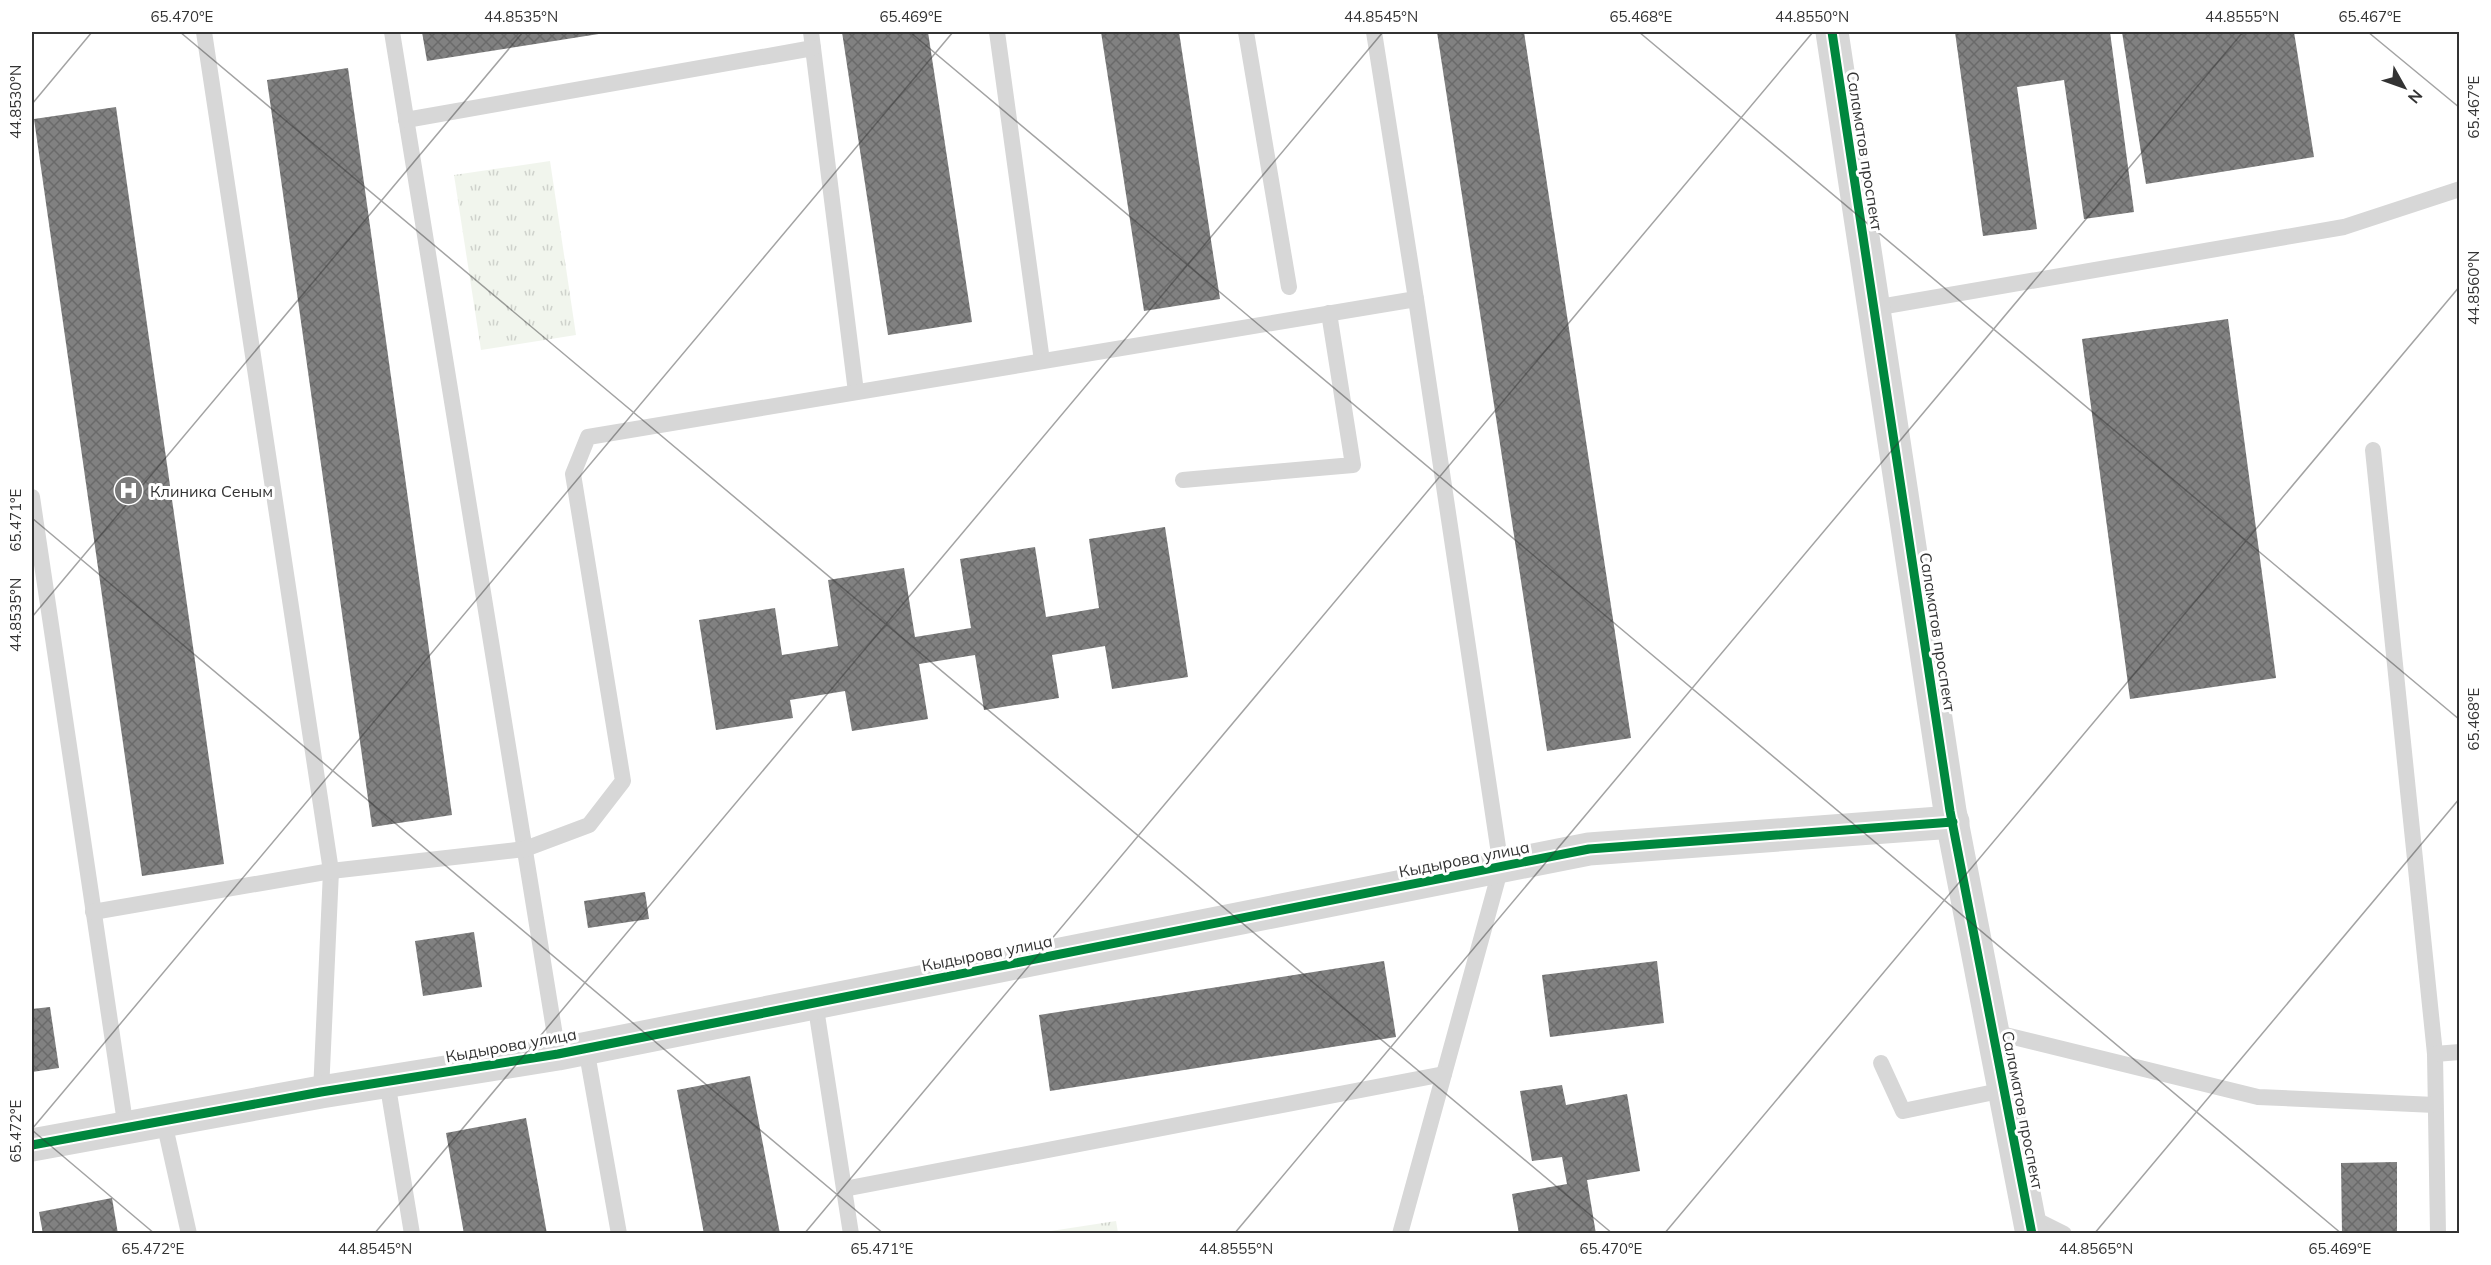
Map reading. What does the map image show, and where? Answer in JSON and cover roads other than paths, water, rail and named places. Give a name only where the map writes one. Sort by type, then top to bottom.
[{"type":"street","name":"Саламатов проспект","points":[[1832,32],[1953,822],[2030,1225]]},
{"type":"street","name":"Кыдырова улица","points":[[32,1145],[321,1092],[572,1051],[1589,849],[1953,822]]},
{"type":"lane","points":[[204,32],[331,872],[321,1092]]},
{"type":"lane","points":[[392,32],[525,849],[572,1051],[619,1233]]},
{"type":"lane","points":[[997,32],[1042,361]]},
{"type":"lane","points":[[1246,32],[1289,287]]},
{"type":"lane","points":[[1374,32],[1501,867],[1400,1233]]},
{"type":"lane","points":[[406,120],[812,40],[856,392]]},
{"type":"lane","points":[[1874,308],[2344,227],[2460,189]]},
{"type":"lane","points":[[93,912],[331,872],[525,849],[589,825],[623,781],[573,474],[588,437],[1416,299]]},
{"type":"lane","points":[[1183,480],[1353,465],[1329,313]]},
{"type":"lane","points":[[2373,450],[2435,1054],[2438,1233]]},
{"type":"lane","points":[[32,497],[126,1129]]},
{"type":"lane","points":[[815,1002],[851,1233]]},
{"type":"lane","points":[[1993,1032],[2258,1097],[2435,1105]]},
{"type":"lane","points":[[2435,1054],[2460,1052]]},
{"type":"lane","points":[[1881,1063],[1903,1111],[2004,1090]]},
{"type":"lane","points":[[844,1189],[1444,1074]]},
{"type":"lane","points":[[387,1081],[412,1233]]},
{"type":"lane","points":[[164,1122],[189,1233]]},
{"type":"lane","points":[[2030,1225],[2064,1233]]},
{"type":"place","name":"Клиника Сеным","points":[[129,491]]}]
